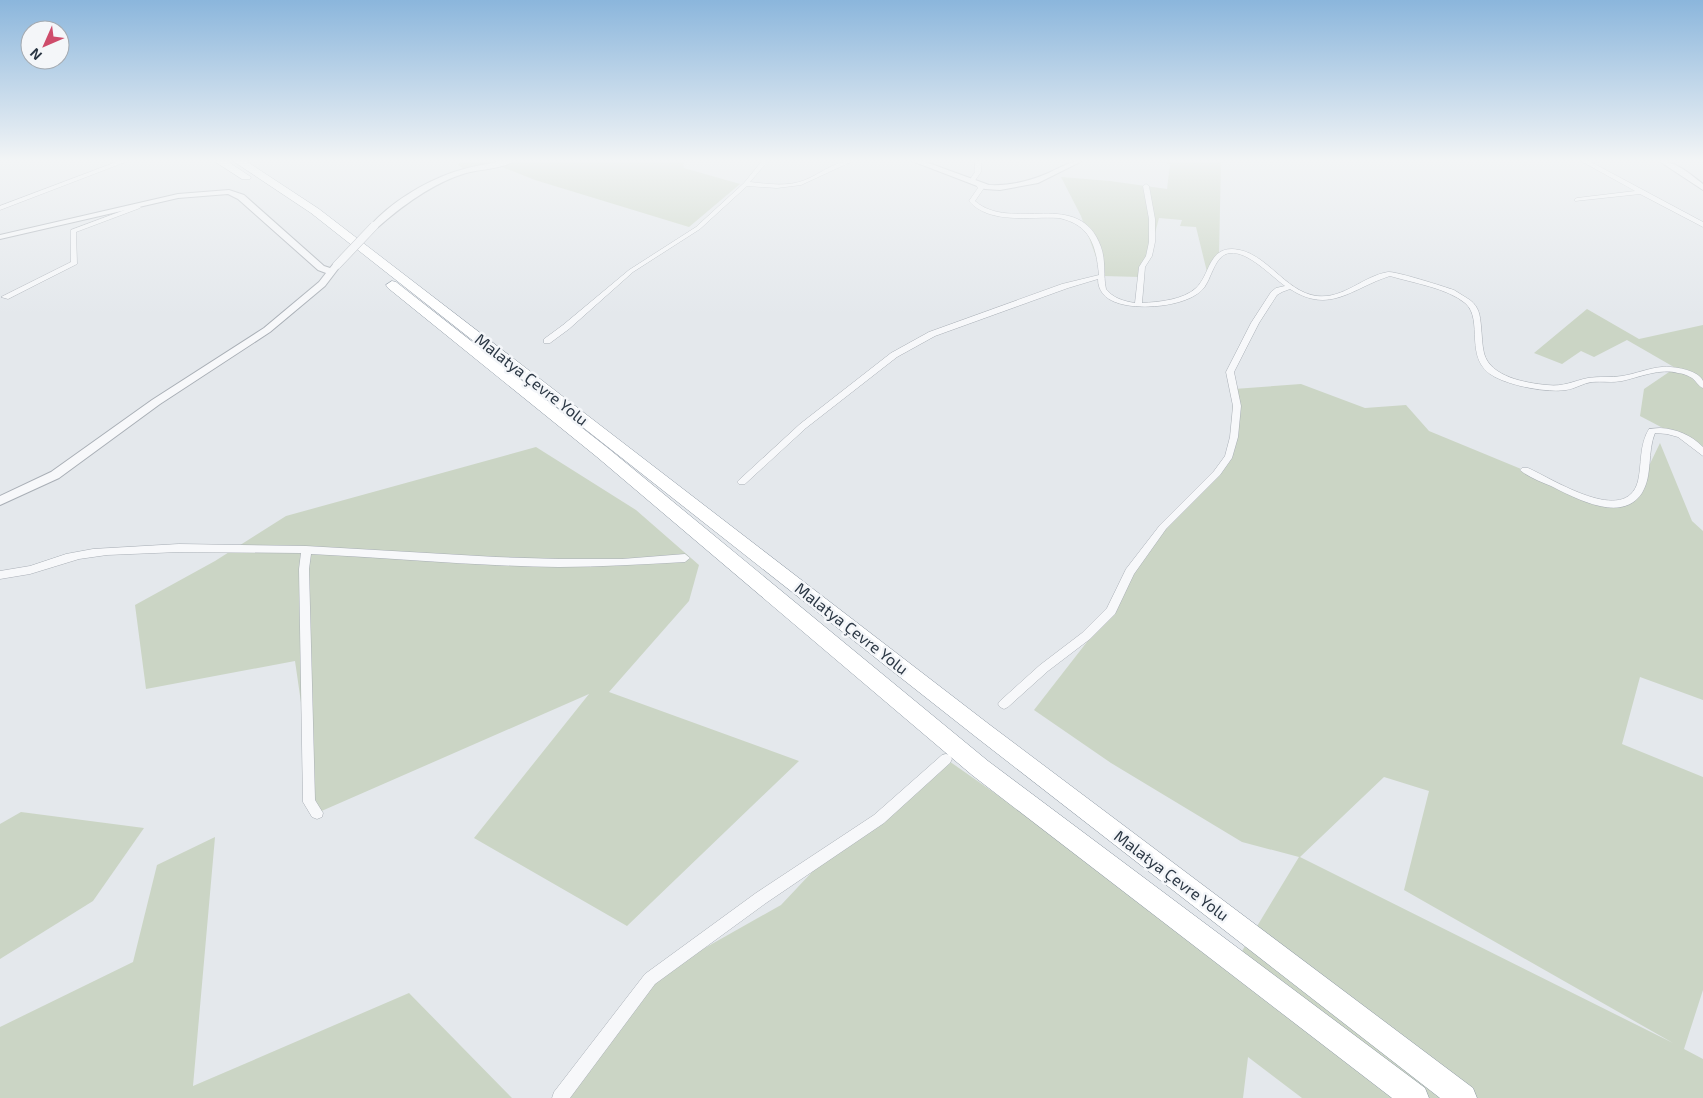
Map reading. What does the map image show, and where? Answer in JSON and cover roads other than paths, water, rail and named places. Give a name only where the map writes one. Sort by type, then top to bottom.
[{"type":"highway","name":"Malatya Çevre Yolu","points":[[298,212],[366,264],[603,454],[980,768],[1415,1098]]},
{"type":"highway","name":"Malatya Çevre Yolu","points":[[317,212],[983,731],[1463,1098]]},
{"type":"street","points":[[0,238],[111,212]]},
{"type":"street","points":[[6,297],[75,263],[73,231],[122,212]]},
{"type":"street","points":[[258,212],[321,268],[334,268]]},
{"type":"street","points":[[0,501],[55,475],[156,402],[267,330],[322,284],[334,268],[374,226],[393,212]]},
{"type":"street","points":[[546,341],[566,327],[631,271],[698,228],[715,212]]},
{"type":"street","points":[[995,212],[1056,215],[1081,222],[1090,231],[1101,254],[1102,288],[1110,298],[1138,305],[1155,304],[1177,299],[1198,291],[1206,282],[1213,262],[1219,255],[1231,251],[1242,252],[1291,287],[1315,298],[1333,298],[1349,293],[1381,276],[1390,274],[1451,292],[1468,302],[1476,311],[1480,353],[1485,364],[1496,375],[1518,382],[1548,388],[1566,388],[1589,380],[1620,379],[1662,369],[1679,370],[1695,376],[1703,386]]},
{"type":"street","points":[[1138,305],[1142,267],[1149,256],[1152,242],[1151,212]]},
{"type":"street","points":[[1679,212],[1703,225]]},
{"type":"street","points":[[742,482],[803,426],[894,355],[932,334],[1065,286],[1102,276]]},
{"type":"street","points":[[1004,704],[1044,668],[1086,636],[1111,611],[1130,572],[1163,527],[1217,473],[1229,456],[1234,437],[1237,406],[1230,372],[1247,336],[1274,294],[1279,290],[1291,287]]},
{"type":"street","points":[[1525,470],[1588,498],[1609,505],[1633,499],[1640,490],[1646,467],[1648,438],[1652,431],[1665,430],[1681,434],[1695,443],[1703,453]]},
{"type":"street","points":[[0,575],[31,569],[66,558],[100,553],[197,548],[354,551],[447,560],[531,562],[646,562],[685,558]]},
{"type":"street","points":[[306,551],[304,569],[309,802],[317,813]]},
{"type":"street","points":[[560,1098],[650,979],[761,898],[879,818],[946,759]]}]
